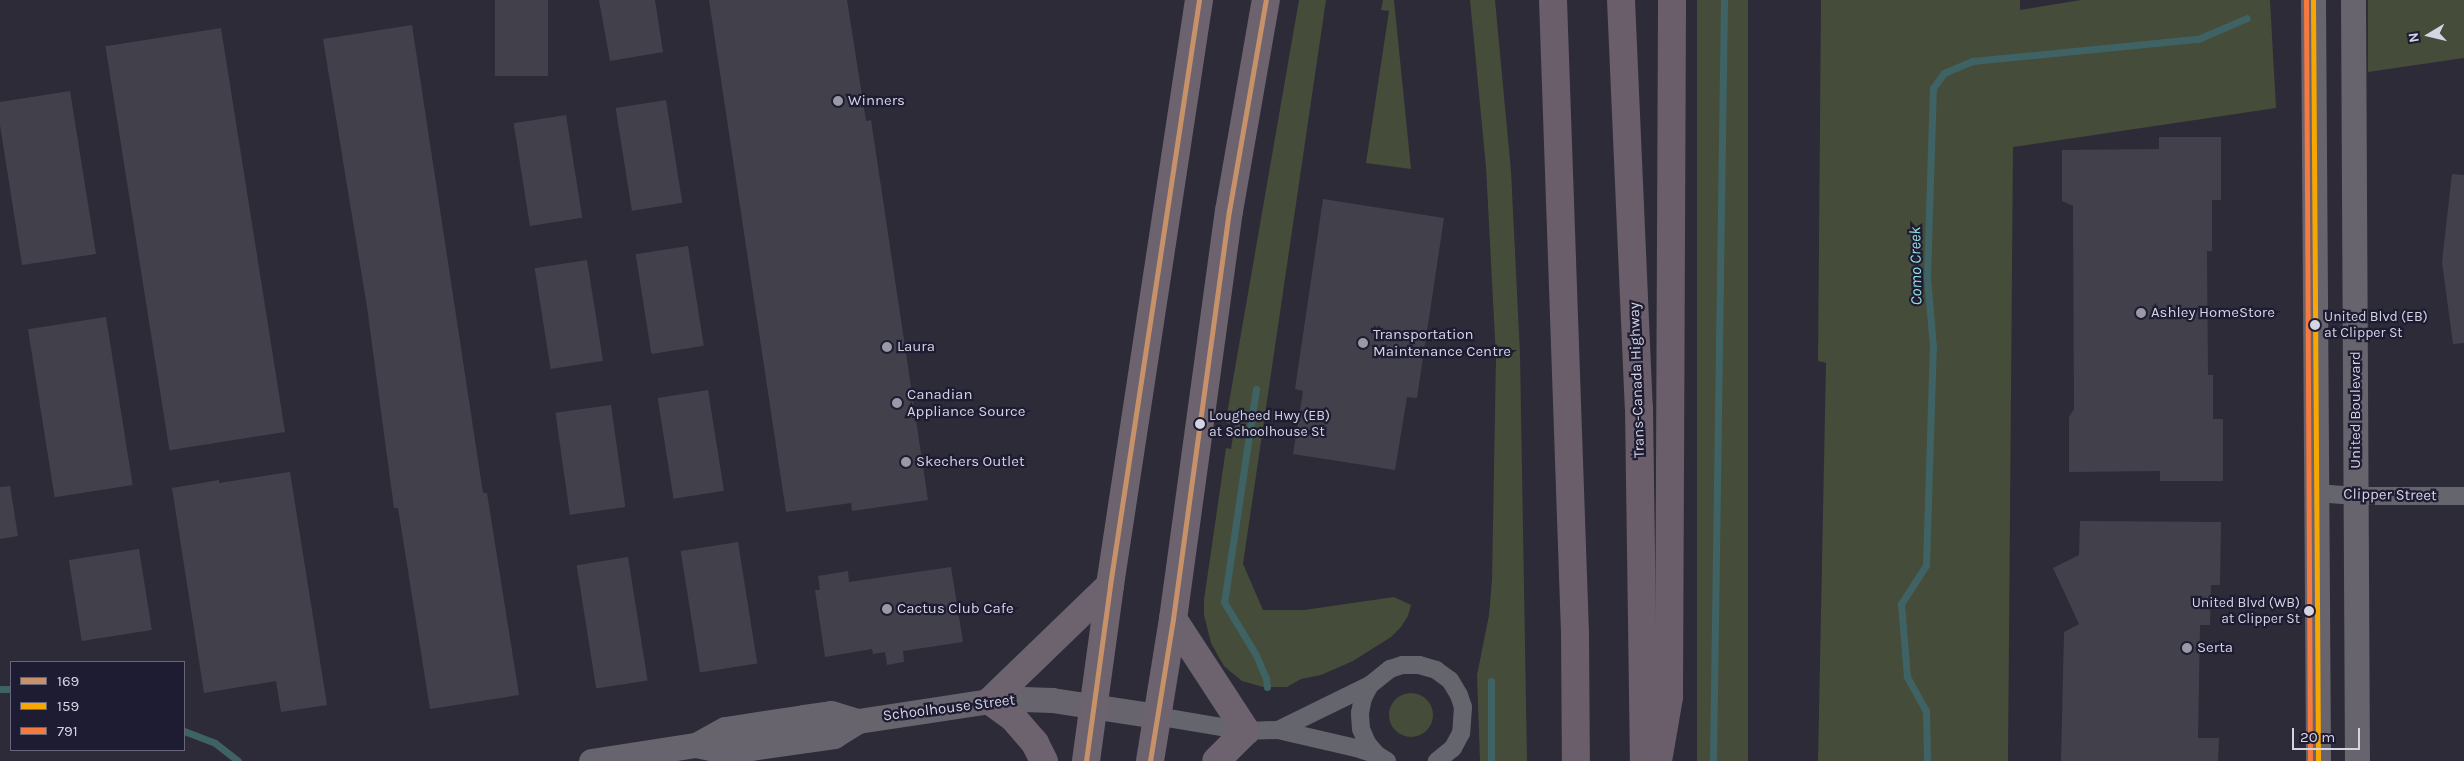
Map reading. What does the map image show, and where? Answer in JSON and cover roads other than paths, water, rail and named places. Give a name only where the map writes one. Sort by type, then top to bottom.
[{"type":"highway","points":[[1540,0],[1557,68]]},
{"type":"highway","points":[[1554,0],[1576,633],[1576,761]]},
{"type":"highway","name":"Trans-Canada Highway","points":[[1621,0],[1639,408],[1644,761]]},
{"type":"highway","points":[[1658,761],[1669,697],[1672,0]]},
{"type":"main road","points":[[1086,761],[1110,585],[1200,0]]},
{"type":"main road","points":[[1150,761],[1173,620],[1230,211],[1266,0]]},
{"type":"main road","points":[[2313,0],[2318,761]]},
{"type":"main road","name":"United Boulevard","points":[[2352,6],[2357,761]]},
{"type":"main road","points":[[1044,761],[1035,743],[1012,717],[990,701],[1110,585]]},
{"type":"main road","points":[[1173,620],[1246,732],[1216,761]]},
{"type":"main road","name":"Schoolhouse Street","points":[[591,761],[696,746],[728,752],[834,736],[858,720],[990,701],[1052,700],[1156,716]]},
{"type":"street","name":"Clipper Street","points":[[2316,492],[2356,496],[2464,496]]},
{"type":"street","name":"Schoolhouse Street","points":[[1278,730],[1370,684],[1384,672],[1402,665],[1419,664],[1436,670],[1450,680],[1459,695],[1464,720],[1456,761]]},
{"type":"street","points":[[1370,684],[1363,698],[1360,713],[1361,729],[1367,743],[1382,758]]},
{"type":"street","name":"Schoolhouse Street","points":[[1156,716],[1246,732],[1278,730],[1356,748],[1382,758]]},
{"type":"street","points":[[1437,761],[1453,748],[1461,732]]},
{"type":"waterway","points":[[1713,761],[1724,0]]},
{"type":"waterway","name":"Como Creek","points":[[1927,761],[1926,711],[1907,677],[1901,604],[1926,565],[1933,347],[1927,277],[1933,88],[1944,73],[1972,61],[2198,39],[2247,18]]},
{"type":"waterway","points":[[1256,389],[1224,602],[1256,655],[1266,678],[1267,687]]},
{"type":"waterway","points":[[1491,681],[1491,761]]},
{"type":"waterway","points":[[0,689],[10,689]]},
{"type":"waterway","points":[[185,731],[215,743],[238,761]]},
{"type":"place","name":"Winners","points":[[838,101]]},
{"type":"place","name":"Ashley HomeStore","points":[[2141,313]]},
{"type":"place","name":"United Blvd (EB) at Clipper St","points":[[2315,325]]},
{"type":"place","name":"Transportation Maintenance Centre","points":[[1363,343]]},
{"type":"place","name":"Laura","points":[[887,347]]},
{"type":"place","name":"Canadian Appliance Source","points":[[897,403]]},
{"type":"place","name":"Lougheed Hwy (EB) at Schoolhouse St","points":[[1200,424]]},
{"type":"place","name":"Skechers Outlet","points":[[906,462]]},
{"type":"place","name":"Cactus Club Cafe","points":[[887,609]]},
{"type":"place","name":"United Blvd (WB) at Clipper St","points":[[2309,611]]},
{"type":"place","name":"Serta","points":[[2187,648]]}]
